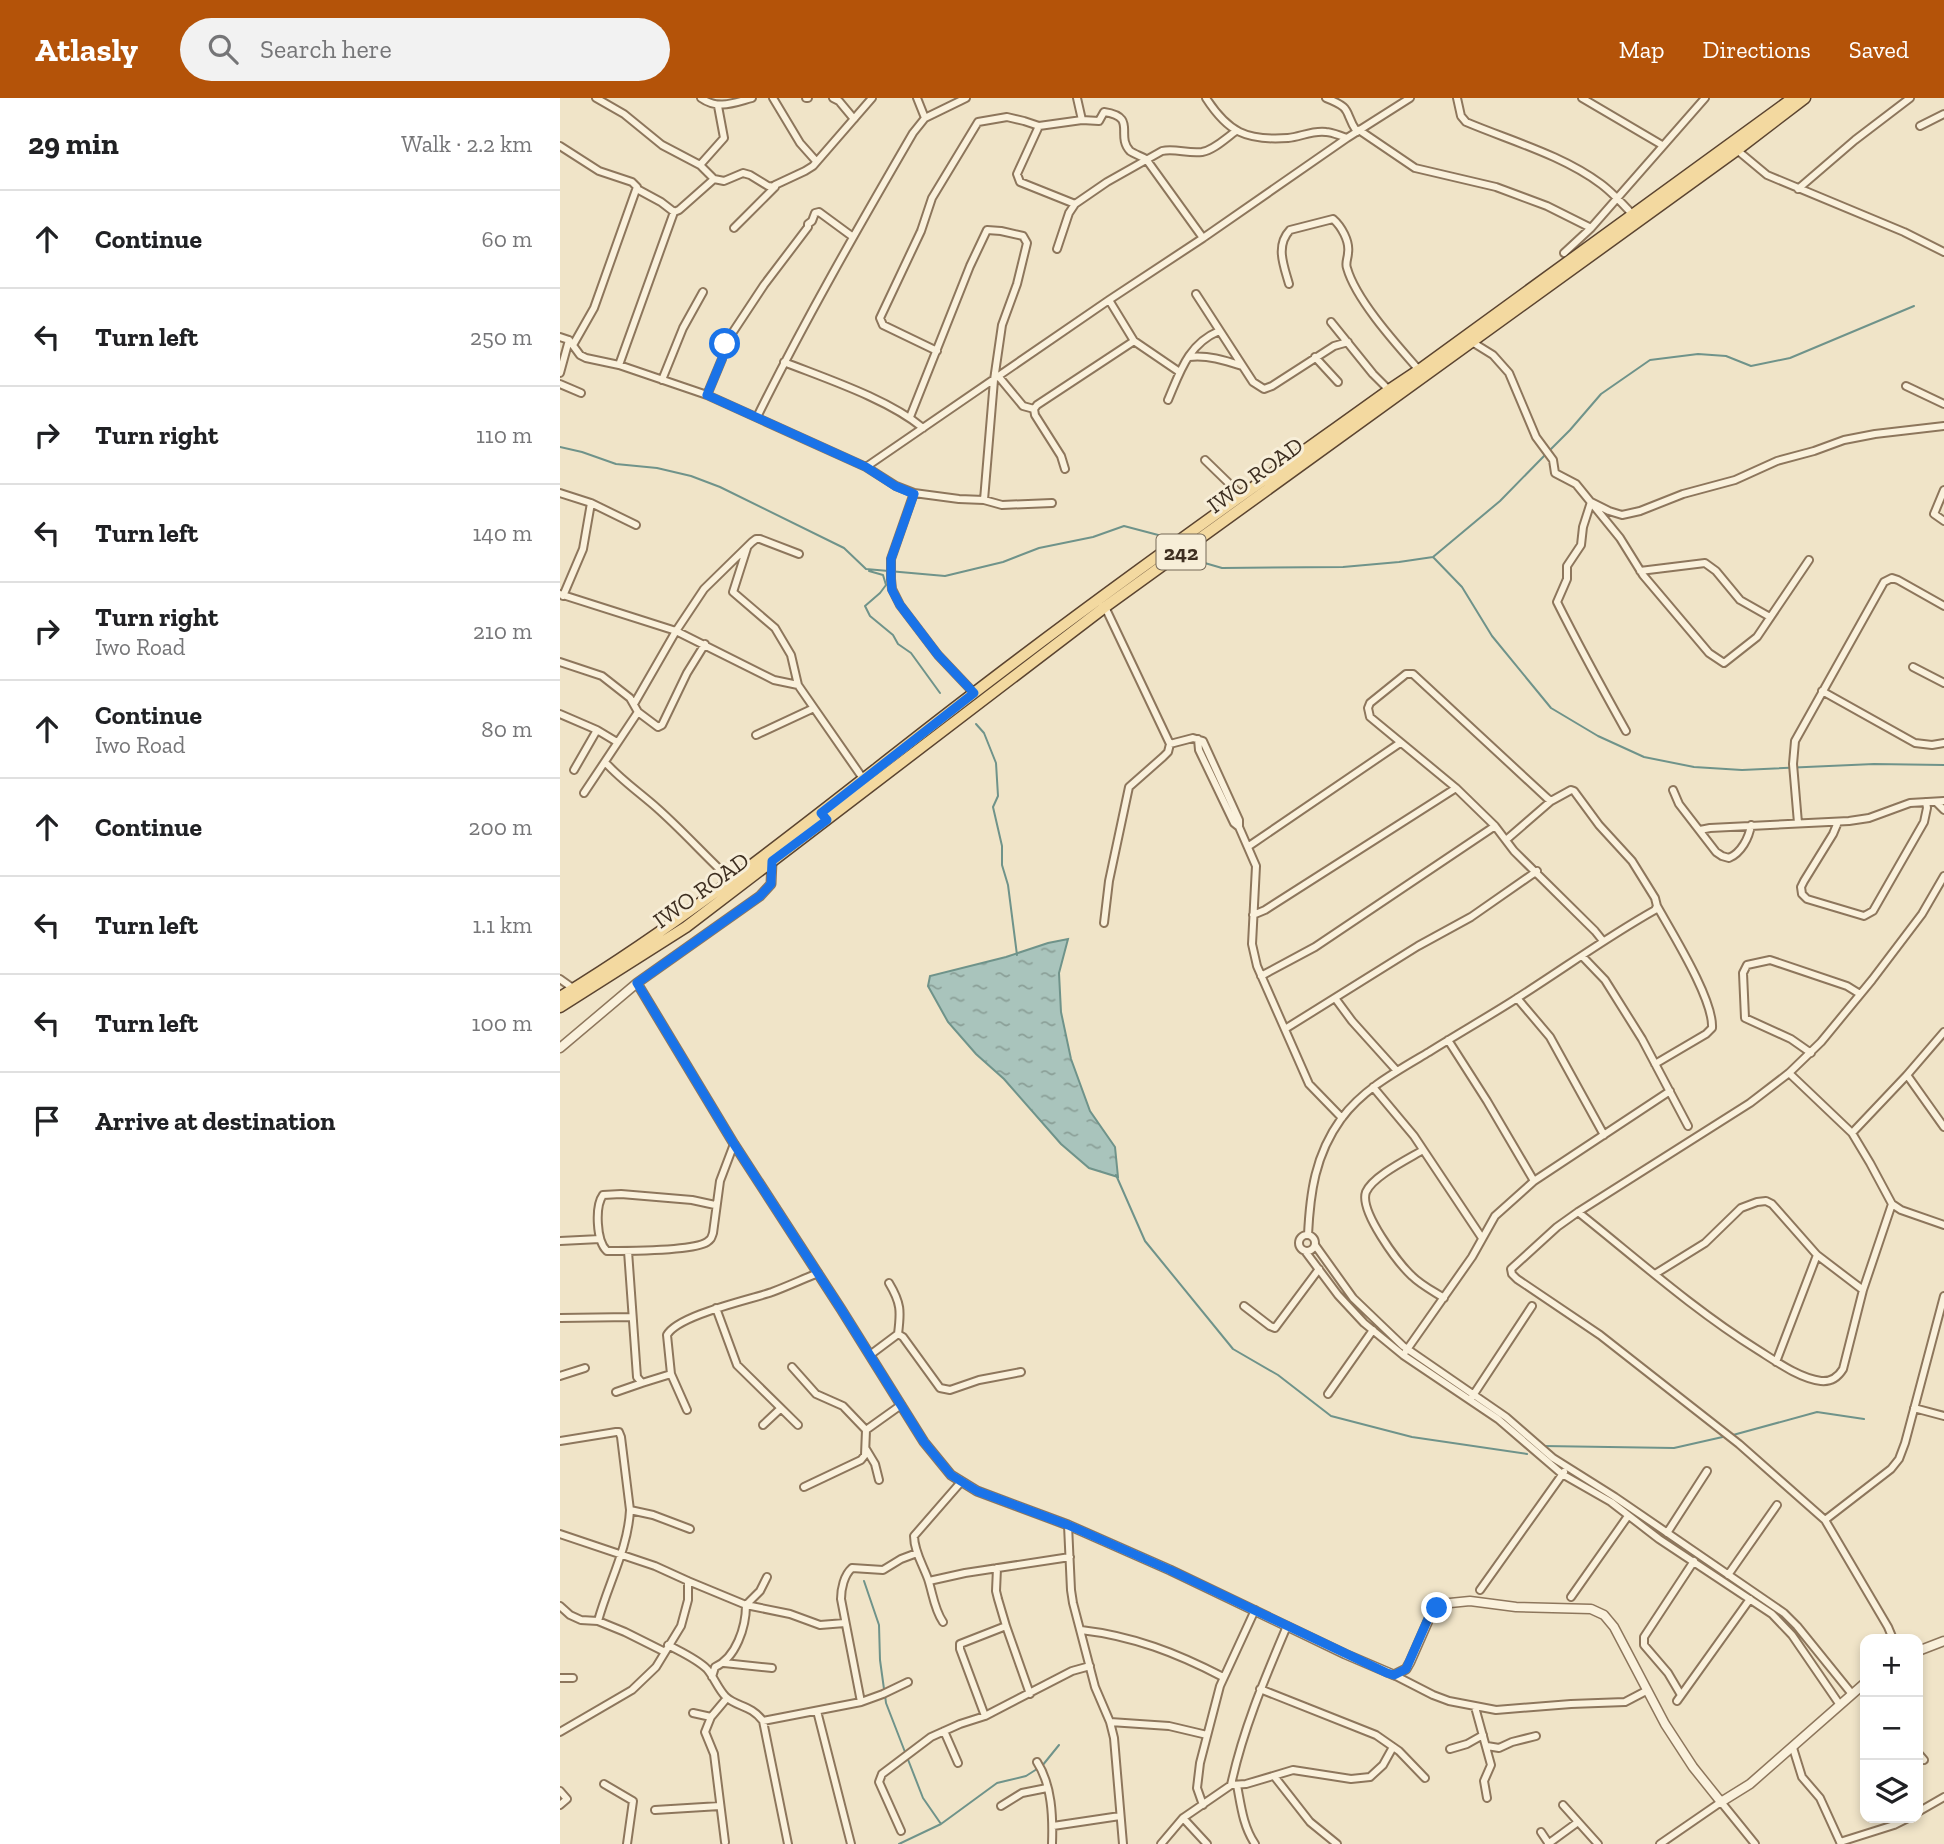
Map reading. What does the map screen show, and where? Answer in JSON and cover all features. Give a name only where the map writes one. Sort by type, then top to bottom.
[{"type":"main road","name":"IWO ROAD","points":[[560,998],[667,927],[923,744],[1353,422],[1389,390],[1793,98]]},
{"type":"main road","name":"IWO ROAD","points":[[560,1007],[686,927],[772,861],[864,780],[974,693],[1242,496],[1472,342],[1805,98]]},
{"type":"street","points":[[596,98],[624,114],[662,145],[700,165],[714,179],[724,181],[743,173],[775,187]]},
{"type":"street","points":[[701,98],[718,106],[752,98]]},
{"type":"street","points":[[773,98],[800,144],[816,161]]},
{"type":"street","points":[[833,98],[839,101],[854,119]]},
{"type":"street","points":[[734,228],[775,185],[805,171],[816,161],[872,98]]},
{"type":"street","points":[[917,98],[925,118]]},
{"type":"street","points":[[757,417],[853,237],[914,133],[925,118],[966,98]]},
{"type":"street","points":[[1077,98],[1082,120]]},
{"type":"street","points":[[1206,98],[1218,117],[1236,131],[1254,136],[1289,138],[1326,132],[1346,138]]},
{"type":"street","points":[[1326,98],[1345,108],[1350,115],[1351,124],[1358,131],[1415,168],[1496,187],[1547,206],[1591,228]]},
{"type":"street","points":[[866,467],[1346,138],[1410,98]]},
{"type":"street","points":[[1457,98],[1461,116],[1466,122],[1537,150],[1571,167],[1601,184],[1633,215]]},
{"type":"street","points":[[1582,98],[1662,145]]},
{"type":"street","points":[[1564,253],[1591,228],[1705,98]]},
{"type":"street","points":[[1798,189],[1910,98]]},
{"type":"street","points":[[700,165],[724,138],[718,106]]},
{"type":"street","points":[[937,351],[883,325],[880,321],[922,231],[932,198],[978,122],[1007,117],[1039,127],[1082,120],[1099,121],[1102,114],[1107,112],[1122,118],[1128,147],[1146,159],[1203,238]]},
{"type":"street","points":[[1920,126],[1944,114]]},
{"type":"street","points":[[1039,127],[1017,174],[1018,179],[1075,204]]},
{"type":"street","points":[[1057,249],[1069,213],[1083,197],[1162,151],[1208,150],[1236,131]]},
{"type":"street","points":[[560,146],[599,171],[632,182],[637,189],[674,212]]},
{"type":"street","points":[[1737,150],[1767,174],[1904,232],[1944,252]]},
{"type":"street","points":[[674,212],[680,210],[714,179]]},
{"type":"street","points":[[560,373],[571,343],[594,308],[637,189]]},
{"type":"street","points":[[619,365],[674,212]]},
{"type":"street","points":[[707,395],[722,359],[725,344],[764,285],[808,227],[807,224],[812,221],[815,213],[818,212],[853,237]]},
{"type":"street","points":[[1289,284],[1281,254],[1285,235],[1290,230],[1333,219],[1339,224],[1348,244],[1345,266],[1357,291],[1389,336],[1419,370]]},
{"type":"street","points":[[910,417],[987,230],[1023,236],[1027,243],[1017,284],[1002,325],[984,500]]},
{"type":"street","points":[[662,380],[683,328],[703,292]]},
{"type":"street","points":[[1196,294],[1253,382],[1264,389],[1334,346],[1348,342]]},
{"type":"street","points":[[1109,300],[1134,341],[1178,370]]},
{"type":"street","points":[[1331,321],[1389,390]]},
{"type":"street","points":[[1168,400],[1178,370],[1200,341],[1219,331]]},
{"type":"street","points":[[560,337],[571,343],[580,355],[586,358],[619,365],[707,395],[866,467],[895,486],[914,494],[984,500],[1002,505],[1052,503]]},
{"type":"street","points":[[1065,469],[1061,456],[1035,415],[1034,409],[1134,341]]},
{"type":"street","points":[[1472,342],[1493,355],[1509,373],[1535,437],[1553,460],[1555,473],[1576,484],[1620,538],[1640,571],[1709,653],[1724,663],[1756,637],[1809,560]]},
{"type":"street","points":[[1189,357],[1218,358],[1242,366]]},
{"type":"street","points":[[1315,357],[1338,382]]},
{"type":"street","points":[[784,362],[910,417],[923,428]]},
{"type":"street","points":[[996,378],[1023,406],[1034,409]]},
{"type":"street","points":[[560,384],[581,393]]},
{"type":"street","points":[[1906,386],[1944,404]]},
{"type":"street","points":[[1591,502],[1622,514],[1640,511],[1682,494],[1735,480],[1777,461],[1814,452],[1844,440],[1944,426]]},
{"type":"street","points":[[1205,460],[1242,496]]},
{"type":"street","points":[[1944,490],[1934,514],[1944,521]]},
{"type":"street","points":[[560,493],[591,503],[636,525]]},
{"type":"street","points":[[914,494],[891,559],[892,590],[900,605],[938,655],[974,693]]},
{"type":"street","points":[[1591,502],[1583,527],[1581,545],[1567,566],[1567,579],[1557,602],[1626,731]]},
{"type":"street","points":[[591,503],[583,549],[561,595],[676,631],[774,680],[798,685]]},
{"type":"street","points":[[634,704],[704,589],[751,542],[760,539],[799,554]]},
{"type":"street","points":[[747,548],[733,592],[775,628],[792,655],[798,685],[864,780]]},
{"type":"street","points":[[1640,571],[1705,563],[1716,571],[1740,600],[1770,617]]},
{"type":"street","points":[[728,565],[740,569]]},
{"type":"street","points":[[1798,823],[1793,765],[1795,740],[1884,582],[1892,578],[1898,580],[1944,606]]},
{"type":"street","points":[[1104,923],[1109,881],[1129,787],[1168,752],[1170,744],[1105,607]]},
{"type":"street","points":[[560,663],[602,676],[619,688],[638,712],[656,726],[662,725],[687,673],[705,644]]},
{"type":"street","points":[[1913,667],[1944,683]]},
{"type":"street","points":[[1551,801],[1413,674],[1406,674],[1370,703],[1370,717],[1456,788],[1603,941]]},
{"type":"street","points":[[1822,691],[1915,743],[1944,743]]},
{"type":"street","points":[[756,735],[814,708]]},
{"type":"street","points":[[584,793],[638,712]]},
{"type":"street","points":[[560,714],[617,742]]},
{"type":"street","points":[[574,770],[597,730]]},
{"type":"street","points":[[1170,744],[1193,738],[1203,741],[1206,746],[1256,866],[1252,944],[1257,966],[1309,1084],[1342,1118]]},
{"type":"street","points":[[1249,846],[1400,743]]},
{"type":"street","points":[[605,762],[731,880]]},
{"type":"street","points":[[1253,915],[1265,910],[1456,788]]},
{"type":"street","points":[[1506,841],[1551,801],[1571,790],[1632,861],[1655,898],[1705,996],[1713,1021],[1712,1028],[1706,1034],[1656,1064]]},
{"type":"street","points":[[1673,790],[1679,804],[1722,856],[1729,858],[1739,852],[1751,825]]},
{"type":"street","points":[[1700,830],[1838,822],[1869,818],[1910,803],[1944,801]]},
{"type":"street","points":[[1838,822],[1804,881],[1802,894],[1807,899],[1864,916],[1873,911],[1924,822],[1926,802]]},
{"type":"street","points":[[1936,802],[1944,810]]},
{"type":"street","points":[[1261,976],[1315,947],[1495,826]]},
{"type":"street","points":[[560,1048],[637,983],[760,896],[771,884],[772,861]]},
{"type":"street","points":[[1285,1029],[1418,946],[1471,917],[1537,872]]},
{"type":"street","points":[[1891,1634],[1825,1520],[1739,1444],[1600,1335],[1512,1274],[1511,1269],[1557,1227],[1578,1212],[1750,1103],[1789,1073],[1811,1053],[1860,995],[1922,914],[1944,876]]},
{"type":"street","points":[[1308,1235],[1308,1217],[1318,1160],[1324,1145],[1342,1118],[1373,1087],[1517,998],[1655,910],[1657,906]]},
{"type":"street","points":[[1582,956],[1605,980],[1656,1064],[1688,1126]]},
{"type":"street","points":[[1811,1053],[1791,1039],[1746,1020],[1743,973],[1747,965],[1770,960],[1847,986],[1860,995]]},
{"type":"street","points":[[560,979],[573,989]]},
{"type":"street","points":[[637,983],[734,1144],[932,1453],[951,1475],[977,1491],[1068,1525],[1433,1695],[1475,1707],[1503,1710],[1625,1702],[1646,1691]]},
{"type":"street","points":[[1335,998],[1397,1071]]},
{"type":"street","points":[[1517,998],[1550,1037],[1604,1135]]},
{"type":"street","points":[[1852,1133],[1944,1032]]},
{"type":"street","points":[[1448,1040],[1534,1181]]},
{"type":"street","points":[[1789,1073],[1852,1133],[1892,1204],[1901,1210],[1944,1225]]},
{"type":"street","points":[[1907,1075],[1944,1127]]},
{"type":"street","points":[[1373,1087],[1423,1150],[1482,1238]]},
{"type":"street","points":[[1406,1352],[1472,1257],[1495,1216],[1534,1181],[1671,1091]]},
{"type":"street","points":[[715,1205],[692,1200],[603,1195],[598,1208],[600,1243],[607,1251],[628,1251],[694,1247],[706,1243],[713,1233],[720,1181],[734,1144]]},
{"type":"street","points":[[1423,1150],[1380,1177],[1368,1189],[1365,1197],[1371,1218],[1397,1260],[1414,1278],[1444,1298]]},
{"type":"street","points":[[1655,1274],[1705,1243],[1741,1208],[1766,1201],[1778,1208],[1817,1255],[1863,1290]]},
{"type":"street","points":[[1578,1212],[1741,1339],[1776,1362],[1805,1376],[1829,1381],[1838,1377],[1843,1369],[1863,1290],[1892,1204]]},
{"type":"street","points":[[1308,1235],[1315,1240],[1315,1245],[1353,1298],[1406,1352],[1469,1402],[1497,1419],[1562,1474],[1602,1497],[1772,1614],[1792,1635],[1840,1705]]},
{"type":"street","points":[[1308,1235],[1300,1240],[1299,1245],[1338,1295],[1373,1330],[1506,1417],[1567,1468],[1615,1497],[1784,1613],[1852,1694]]},
{"type":"street","points":[[560,1241],[600,1239]]},
{"type":"street","points":[[1305,1251],[1310,1251],[1315,1245]]},
{"type":"street","points":[[628,1251],[636,1370],[642,1383]]},
{"type":"street","points":[[1776,1362],[1817,1255]]},
{"type":"street","points":[[1244,1306],[1273,1328],[1278,1327],[1319,1269]]},
{"type":"street","points":[[687,1409],[671,1374],[667,1335],[670,1329],[716,1308],[772,1292],[818,1272]]},
{"type":"street","points":[[870,1355],[898,1334],[900,1307],[889,1283]]},
{"type":"street","points":[[1825,1520],[1891,1469],[1899,1459],[1944,1296]]},
{"type":"street","points":[[1469,1402],[1532,1306]]},
{"type":"street","points":[[716,1308],[737,1365],[799,1425]]},
{"type":"street","points":[[560,1318],[632,1318]]},
{"type":"street","points":[[1935,1328],[1944,1330]]},
{"type":"street","points":[[1328,1394],[1373,1330]]},
{"type":"street","points":[[898,1334],[903,1336],[944,1390],[1021,1372]]},
{"type":"street","points":[[792,1367],[816,1394],[843,1406],[866,1430],[865,1455],[861,1461],[804,1487]]},
{"type":"street","points":[[560,1376],[586,1368]]},
{"type":"street","points":[[616,1392],[671,1374]]},
{"type":"street","points":[[866,1430],[901,1405]]},
{"type":"street","points":[[1914,1408],[1944,1416]]},
{"type":"street","points":[[763,1425],[780,1409]]},
{"type":"street","points":[[560,1441],[620,1432],[624,1451],[630,1510],[628,1531],[598,1622]]},
{"type":"street","points":[[865,1447],[875,1464],[879,1480]]},
{"type":"street","points":[[1479,1590],[1567,1468]]},
{"type":"street","points":[[1667,1533],[1707,1471]]},
{"type":"street","points":[[943,1622],[936,1612],[914,1536],[961,1482]]},
{"type":"street","points":[[1728,1575],[1777,1505]]},
{"type":"street","points":[[630,1510],[653,1515],[690,1529]]},
{"type":"street","points":[[1571,1597],[1628,1516]]},
{"type":"street","points":[[1068,1525],[1071,1590],[1096,1687],[1114,1738],[1123,1844]]},
{"type":"street","points":[[560,1534],[622,1553],[747,1605],[790,1614],[820,1625],[845,1623]]},
{"type":"street","points":[[861,1702],[841,1593],[849,1571],[858,1567],[883,1570],[917,1553]]},
{"type":"street","points":[[929,1581],[1070,1557]]},
{"type":"street","points":[[1694,1561],[1643,1641],[1672,1678],[1679,1698],[1750,1600]]},
{"type":"street","points":[[997,1568],[996,1591],[1030,1694]]},
{"type":"street","points":[[712,1672],[724,1663],[734,1648],[746,1616],[747,1605],[760,1591],[767,1577]]},
{"type":"street","points":[[560,1732],[637,1687],[656,1667],[681,1626],[688,1600],[688,1581]]},
{"type":"street","points":[[1394,1675],[1406,1669],[1432,1612],[1450,1602],[1470,1601],[1516,1607],[1581,1608],[1598,1611],[1610,1621],[1646,1691],[1693,1767],[1755,1844]]},
{"type":"street","points":[[560,1606],[570,1615],[598,1622],[690,1657],[712,1672],[727,1698],[758,1714],[763,1721],[788,1844]]},
{"type":"street","points":[[1203,1805],[1197,1788],[1200,1762],[1223,1678],[1255,1610]]},
{"type":"street","points":[[985,1716],[960,1644],[1006,1626]]},
{"type":"street","points":[[1255,1844],[1248,1833],[1234,1785],[1239,1750],[1260,1689],[1287,1626]]},
{"type":"street","points":[[1081,1630],[1121,1636],[1168,1651],[1223,1678]]},
{"type":"street","points":[[1923,1649],[1944,1641]]},
{"type":"street","points":[[724,1663],[772,1668]]},
{"type":"street","points":[[901,1831],[879,1778],[932,1737],[985,1716],[1030,1694],[1043,1684],[1090,1666]]},
{"type":"street","points":[[560,1678],[573,1678]]},
{"type":"street","points":[[763,1721],[861,1702],[883,1695],[908,1682]]},
{"type":"street","points":[[1260,1689],[1376,1735],[1399,1751],[1425,1777]]},
{"type":"street","points":[[1660,1844],[1750,1784],[1852,1694],[1860,1690]]},
{"type":"street","points":[[725,1842],[714,1754],[705,1732],[711,1717],[727,1698]]},
{"type":"street","points":[[1475,1707],[1491,1765],[1484,1781],[1487,1798]]},
{"type":"street","points":[[817,1711],[851,1844]]},
{"type":"street","points":[[693,1713],[711,1717]]},
{"type":"street","points":[[1110,1722],[1169,1726],[1208,1735]]},
{"type":"street","points":[[944,1731],[958,1763]]},
{"type":"street","points":[[1450,1749],[1483,1735]]},
{"type":"street","points":[[1487,1746],[1499,1748],[1536,1736]]},
{"type":"street","points":[[1161,1844],[1183,1818],[1234,1785],[1246,1784],[1287,1770],[1351,1779],[1370,1777],[1383,1765],[1393,1747]]},
{"type":"street","points":[[1793,1748],[1802,1777],[1820,1798],[1841,1843],[1898,1823]]},
{"type":"street","points":[[1037,1762],[1047,1788],[1053,1826],[1052,1844]]},
{"type":"street","points":[[1274,1776],[1310,1822],[1337,1844]]},
{"type":"street","points":[[604,1784],[633,1801],[628,1844]]},
{"type":"street","points":[[1001,1806],[1022,1793],[1047,1788]]},
{"type":"street","points":[[560,1791],[567,1799],[560,1805]]},
{"type":"street","points":[[1923,1809],[1944,1797]]},
{"type":"street","points":[[1563,1805],[1598,1844]]},
{"type":"street","points":[[655,1810],[720,1806]]},
{"type":"street","points":[[1053,1826],[1120,1816]]},
{"type":"street","points":[[1183,1818],[1207,1844]]},
{"type":"street","points":[[1541,1832],[1548,1844],[1578,1822]]},
{"type":"water","points":[[1068,939],[1059,973],[1061,1012],[1071,1059],[1090,1111],[1115,1147],[1118,1177],[1089,1168],[1061,1144],[1004,1079],[976,1054],[948,1022],[928,986],[930,976]]},
{"type":"waterway","points":[[1549,451],[1601,394],[1650,360],[1698,354],[1726,356],[1751,366],[1790,358],[1914,306]]},
{"type":"waterway","points":[[560,447],[616,464],[657,468],[691,476],[720,487],[844,548],[866,569],[945,576],[1003,562],[1039,548],[1093,537],[1124,526],[1162,536]]},
{"type":"waterway","points":[[1433,557],[1500,501],[1545,455]]},
{"type":"waterway","points":[[1184,557],[1222,568],[1343,567],[1433,557],[1462,587],[1492,636],[1551,708],[1598,736],[1644,757],[1694,767],[1742,770],[1874,764],[1944,765]]},
{"type":"waterway","points":[[869,571],[883,575],[886,585],[865,606],[870,616],[911,653],[940,693]]},
{"type":"waterway","points":[[976,724],[984,733],[996,763],[998,796],[993,807],[1002,846],[1002,865],[1008,885],[1017,955]]},
{"type":"waterway","points":[[1116,1175],[1145,1241],[1233,1349],[1278,1375],[1331,1416],[1412,1437],[1527,1454]]},
{"type":"waterway","points":[[1733,1435],[1817,1412],[1864,1419]]},
{"type":"waterway","points":[[1543,1446],[1674,1448],[1727,1436]]},
{"type":"waterway","points":[[864,1581],[879,1625],[884,1689]]},
{"type":"waterway","points":[[885,1695],[905,1752]]},
{"type":"waterway","points":[[1042,1766],[1059,1745]]},
{"type":"waterway","points":[[907,1757],[923,1798],[941,1824]]},
{"type":"waterway","points":[[899,1844],[941,1824],[997,1783],[1026,1776],[1037,1769]]},
{"type":"route","points":[[725,344],[722,359],[707,395],[866,467],[895,486],[914,494],[891,559],[892,590],[900,605],[938,655],[974,693],[821,813],[827,820],[772,861],[771,884],[766,891],[637,983],[734,1144],[924,1442],[951,1475],[977,1491],[1068,1525],[1170,1570],[1394,1675],[1406,1669],[1428,1619],[1437,1608]]}]
